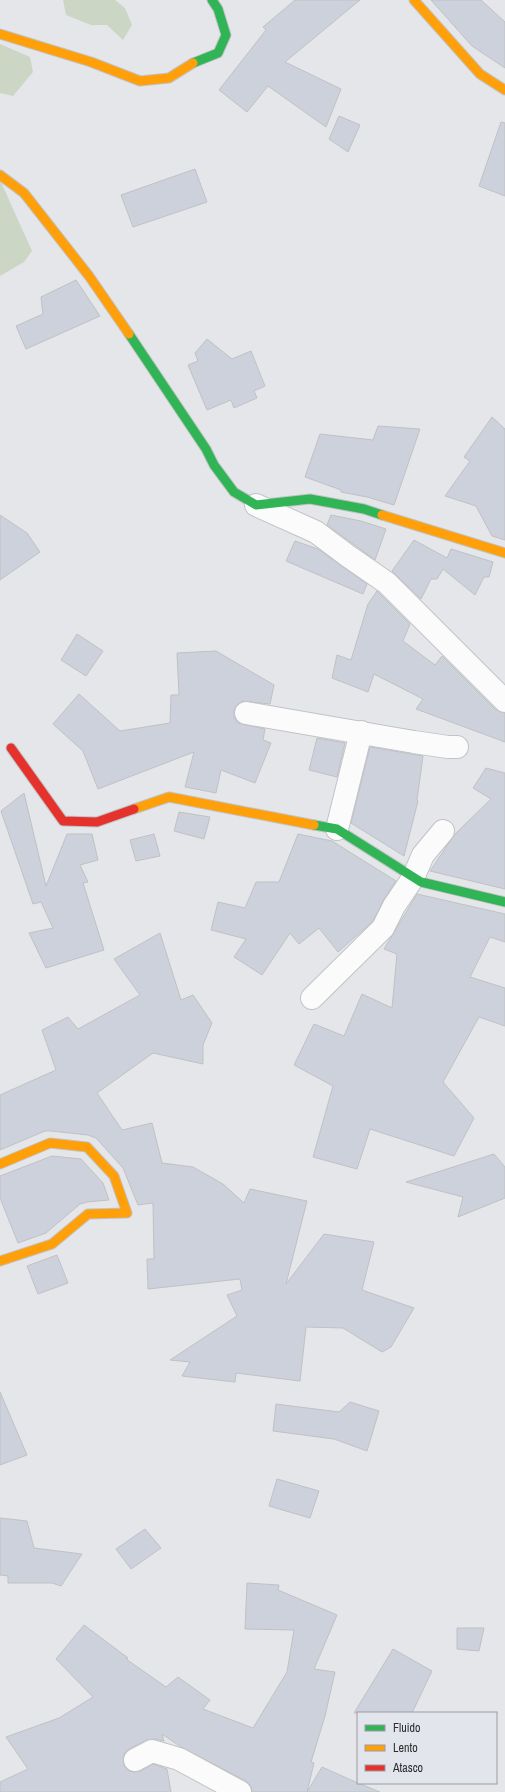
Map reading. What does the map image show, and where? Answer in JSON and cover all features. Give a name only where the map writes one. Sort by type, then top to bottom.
[{"type":"street","points":[[0,34],[92,62],[140,81],[169,78],[189,65],[218,52],[226,35],[218,9],[212,0]]},
{"type":"street","points":[[414,0],[480,74],[505,90]]},
{"type":"street","points":[[0,175],[24,193],[89,276],[206,449],[214,465],[234,492],[256,505],[316,532],[387,583],[505,701]]},
{"type":"street","points":[[256,505],[310,499],[350,506],[505,552]]},
{"type":"street","points":[[246,712],[448,747],[457,747]]},
{"type":"street","points":[[337,829],[361,732]]},
{"type":"street","points":[[11,748],[63,821],[97,822],[169,797],[337,829],[421,882],[505,902]]},
{"type":"street","points":[[312,998],[383,928],[394,906],[413,878],[423,855],[443,831]]},
{"type":"street","points":[[0,1164],[50,1143],[87,1148],[114,1176],[127,1213],[108,1212],[88,1214],[52,1244],[16,1258],[0,1261]]},
{"type":"street","points":[[135,1760],[152,1751],[179,1759],[240,1792]]},
{"type":"green space","points":[[63,0],[115,0],[125,8],[132,25],[123,40],[107,25],[91,25],[66,15]]},
{"type":"green space","points":[[0,44],[30,57],[33,72],[13,96],[0,93]]},
{"type":"green space","points":[[0,180],[32,251],[24,262],[0,276]]},
{"type":"building","points":[[295,0],[360,0],[285,62],[341,89],[326,127],[268,86],[247,112],[219,90],[266,30],[263,27]]},
{"type":"building","points":[[431,0],[481,0],[505,22],[505,68],[472,46]]},
{"type":"building","points":[[339,116],[360,125],[348,152],[329,139]]},
{"type":"building","points":[[501,122],[505,123],[505,196],[479,186]]},
{"type":"building","points":[[195,169],[207,202],[133,227],[121,195]]},
{"type":"building","points":[[76,280],[100,316],[26,349],[16,326],[43,314],[41,297]]},
{"type":"building","points":[[207,339],[232,359],[251,351],[265,386],[254,391],[257,398],[234,408],[231,400],[207,410],[188,365],[198,361],[195,353]]},
{"type":"building","points":[[492,417],[505,429],[505,540],[492,536],[476,506],[445,496],[470,461],[464,457]]},
{"type":"building","points":[[378,426],[420,429],[394,505],[367,497],[341,492],[341,490],[305,477],[320,434],[373,440]]},
{"type":"building","points":[[0,515],[27,533],[40,552],[0,580]]},
{"type":"building","points":[[331,515],[361,521],[386,529],[375,560],[327,525]]},
{"type":"building","points":[[414,540],[447,558],[451,549],[493,562],[489,577],[484,577],[475,595],[443,569],[437,579],[431,579],[421,599],[392,571]]},
{"type":"building","points":[[295,541],[318,549],[367,584],[363,594],[286,561]]},
{"type":"building","points":[[377,591],[410,624],[403,641],[435,665],[442,656],[496,710],[505,713],[505,742],[416,709],[423,699],[374,674],[368,692],[332,678],[337,655],[351,660],[368,604]]},
{"type":"building","points":[[77,634],[103,651],[86,676],[61,660]]},
{"type":"building","points":[[216,651],[274,685],[270,704],[242,701],[234,710],[234,717],[238,723],[265,729],[263,740],[271,743],[255,783],[221,770],[216,793],[185,787],[194,752],[98,789],[83,751],[53,724],[79,694],[120,731],[170,723],[171,695],[179,695],[177,653]]},
{"type":"building","points":[[317,738],[345,743],[337,777],[309,770]]},
{"type":"building","points":[[370,747],[423,756],[418,801],[404,856],[351,823]]},
{"type":"building","points":[[486,768],[505,773],[505,889],[430,871],[455,834],[491,799],[473,788]]},
{"type":"building","points":[[24,793],[46,886],[67,834],[92,834],[98,860],[80,865],[88,882],[83,883],[104,950],[46,968],[29,933],[53,928],[41,902],[33,904],[1,811]]},
{"type":"building","points":[[179,812],[210,817],[204,839],[174,831]]},
{"type":"building","points":[[154,834],[160,856],[136,861],[130,840]]},
{"type":"building","points":[[298,834],[332,841],[396,881],[384,899],[373,921],[338,952],[319,928],[299,944],[290,933],[262,975],[234,957],[246,939],[211,930],[218,902],[245,908],[256,882],[279,882]]},
{"type":"building","points":[[417,894],[505,914],[505,942],[490,937],[470,977],[505,988],[505,1026],[479,1017],[443,1082],[474,1118],[454,1156],[370,1129],[357,1169],[313,1157],[333,1086],[294,1065],[314,1024],[344,1036],[362,994],[392,1008],[397,954],[384,949]]},
{"type":"building","points":[[160,933],[181,1000],[193,995],[212,1023],[203,1045],[203,1064],[153,1053],[97,1093],[122,1130],[152,1123],[162,1163],[193,1167],[223,1184],[244,1203],[250,1189],[307,1201],[286,1284],[324,1234],[374,1242],[362,1290],[414,1308],[391,1347],[382,1352],[343,1328],[306,1327],[300,1381],[236,1373],[235,1382],[182,1376],[190,1362],[170,1360],[237,1316],[227,1295],[242,1290],[240,1279],[148,1289],[147,1259],[154,1259],[153,1203],[138,1205],[123,1168],[96,1138],[88,1135],[45,1131],[0,1150],[0,1095],[56,1070],[42,1030],[68,1017],[78,1029],[140,995],[114,959]]},
{"type":"building","points":[[494,1154],[505,1167],[505,1198],[458,1217],[463,1197],[406,1182]]},
{"type":"building","points":[[52,1156],[81,1159],[103,1183],[109,1200],[80,1204],[46,1233],[18,1243],[0,1198],[0,1176]]},
{"type":"building","points":[[57,1255],[68,1283],[38,1294],[27,1266]]},
{"type":"building","points":[[0,1392],[27,1455],[0,1465]]},
{"type":"building","points":[[350,1402],[379,1411],[367,1451],[334,1439],[273,1431],[276,1404],[339,1412]]},
{"type":"building","points":[[277,1479],[319,1491],[310,1518],[269,1506]]},
{"type":"building","points":[[0,1518],[27,1521],[34,1548],[82,1554],[61,1586],[52,1583],[8,1583],[8,1576],[0,1575]]},
{"type":"building","points":[[145,1529],[161,1548],[131,1569],[116,1549]]},
{"type":"building","points":[[247,1583],[279,1585],[278,1590],[337,1615],[314,1669],[335,1672],[325,1716],[311,1762],[314,1763],[307,1792],[252,1792],[251,1786],[246,1781],[181,1747],[162,1734],[164,1741],[155,1739],[146,1740],[129,1749],[124,1754],[123,1760],[124,1766],[129,1771],[141,1771],[153,1764],[167,1769],[171,1792],[0,1792],[0,1782],[28,1769],[6,1737],[59,1718],[93,1697],[56,1659],[84,1625],[128,1658],[126,1659],[166,1687],[178,1677],[210,1700],[203,1709],[253,1728],[287,1672],[294,1630],[245,1629]]},
{"type":"building","points":[[457,1628],[484,1628],[479,1651],[457,1649]]},
{"type":"building","points":[[393,1649],[432,1671],[412,1712],[354,1713]]},
{"type":"building","points":[[322,1767],[357,1783],[357,1784],[380,1792],[307,1792]]},
{"type":"traffic: fast","points":[[193,63],[218,53],[226,35],[218,9],[212,0]]},
{"type":"traffic: fast","points":[[129,334],[206,449],[214,465],[234,492],[256,505],[310,499],[364,509],[382,515]]},
{"type":"traffic: fast","points":[[314,825],[337,829],[421,882],[505,902]]},
{"type":"traffic: slow","points":[[414,0],[480,74],[505,90]]},
{"type":"traffic: slow","points":[[0,34],[91,62],[140,81],[169,78],[193,63]]},
{"type":"traffic: slow","points":[[0,175],[24,193],[89,276],[129,334]]},
{"type":"traffic: slow","points":[[382,515],[505,553]]},
{"type":"traffic: slow","points":[[134,809],[169,797],[314,825]]},
{"type":"traffic: slow","points":[[0,1164],[50,1143],[87,1147],[114,1176],[127,1213],[88,1214],[52,1244],[0,1261]]},
{"type":"traffic: jam","points":[[11,748],[63,821],[97,822],[134,809]]}]
